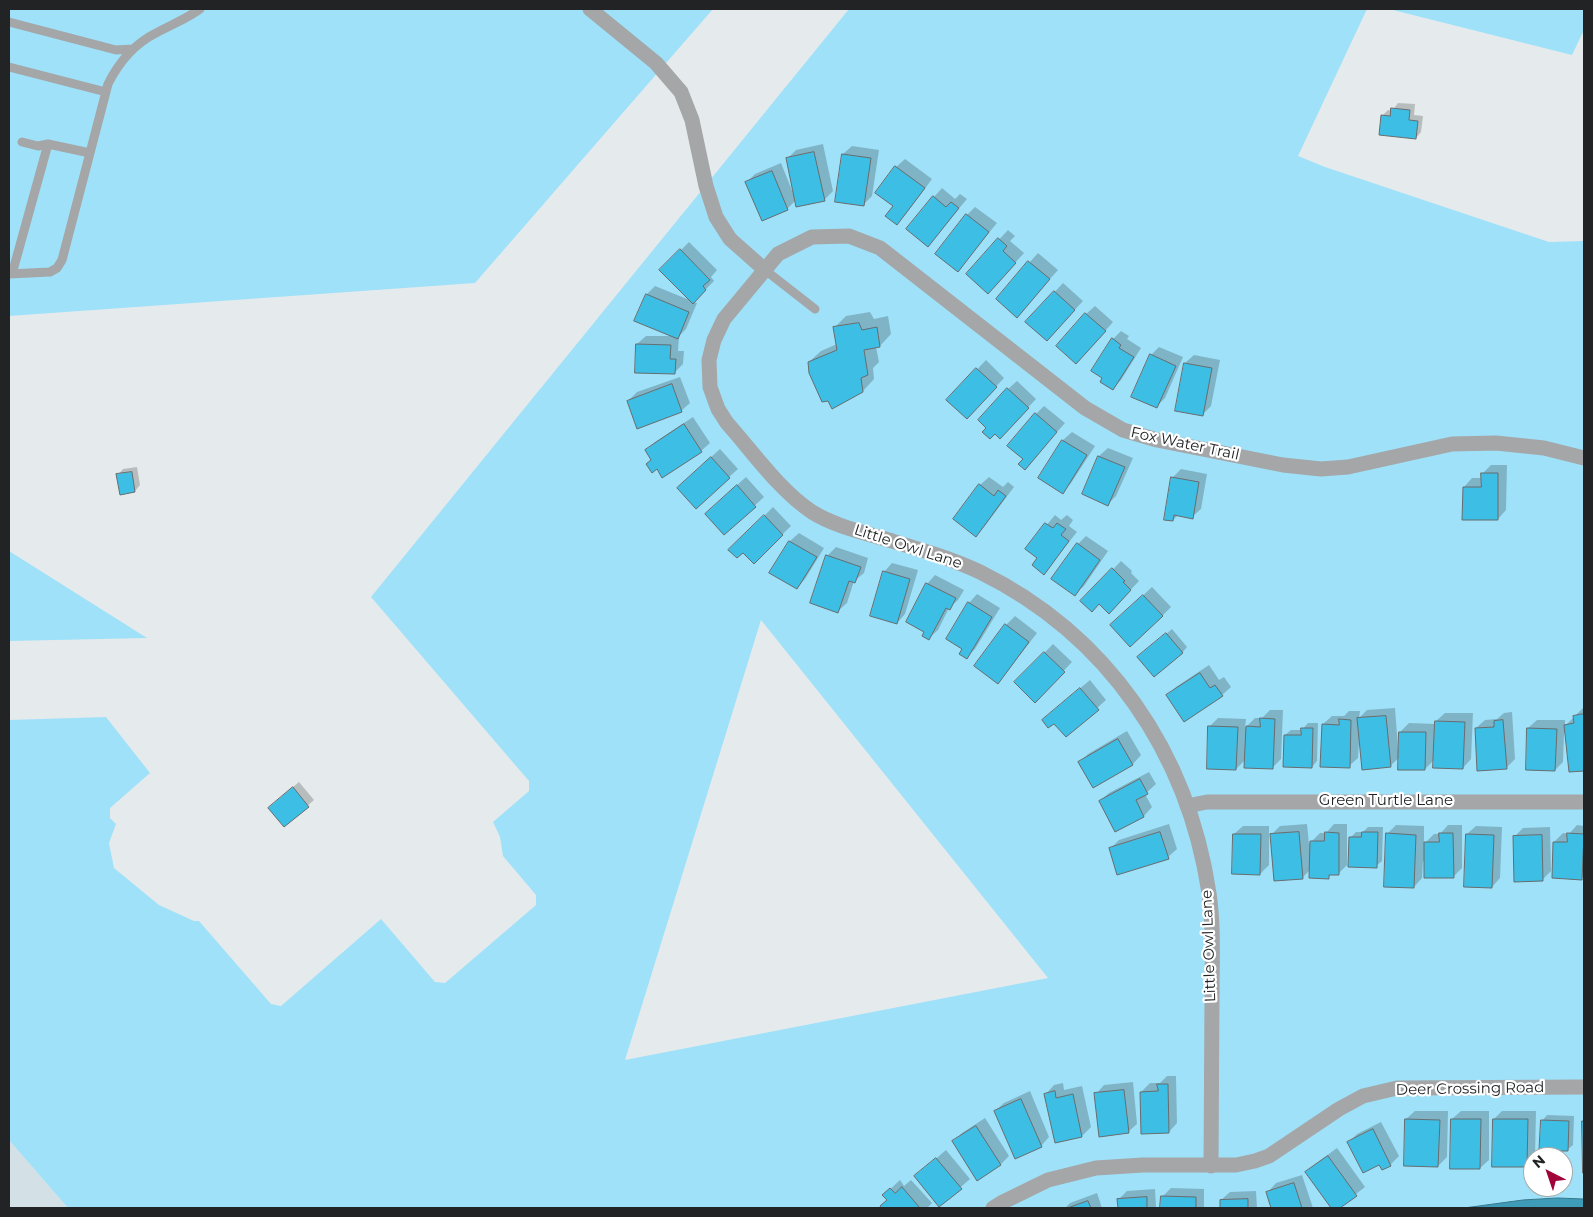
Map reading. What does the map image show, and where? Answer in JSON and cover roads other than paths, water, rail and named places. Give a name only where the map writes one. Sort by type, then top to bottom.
[{"type":"street","points":[[590,9],[656,63],[681,92],[692,120],[706,186],[716,216],[730,239],[765,270]]},
{"type":"street","name":"Fox Water Trail","points":[[765,270],[778,254],[812,237],[849,236],[880,248],[1085,408],[1123,430],[1157,440],[1283,465],[1321,469],[1348,467],[1452,444],[1496,443],[1544,448],[1584,458]]},
{"type":"street","name":"Little Owl Lane","points":[[765,270],[724,319],[714,340],[709,360],[710,387],[718,409],[727,423],[790,495],[813,512],[836,524],[938,554],[980,572],[1028,599],[1065,627],[1097,657],[1134,702],[1159,743],[1180,784],[1200,843],[1210,896],[1212,947],[1211,1166]]},
{"type":"street","name":"Green Turtle Lane","points":[[1187,806],[1207,802],[1584,802]]},
{"type":"street","name":"Deer Crossing Road","points":[[993,1208],[1048,1180],[1096,1168],[1143,1165],[1236,1165],[1270,1156],[1339,1109],[1363,1096],[1397,1088],[1584,1087]]},
{"type":"lane","points":[[48,144],[10,274],[50,272],[57,268],[62,260],[106,92],[113,73],[122,59],[133,49],[154,34],[182,21],[200,9]]},
{"type":"lane","points":[[9,22],[109,48],[133,49]]},
{"type":"lane","points":[[9,67],[106,92]]},
{"type":"lane","points":[[22,142],[38,146],[48,144],[90,153]]},
{"type":"lane","points":[[765,270],[814,309]]}]
